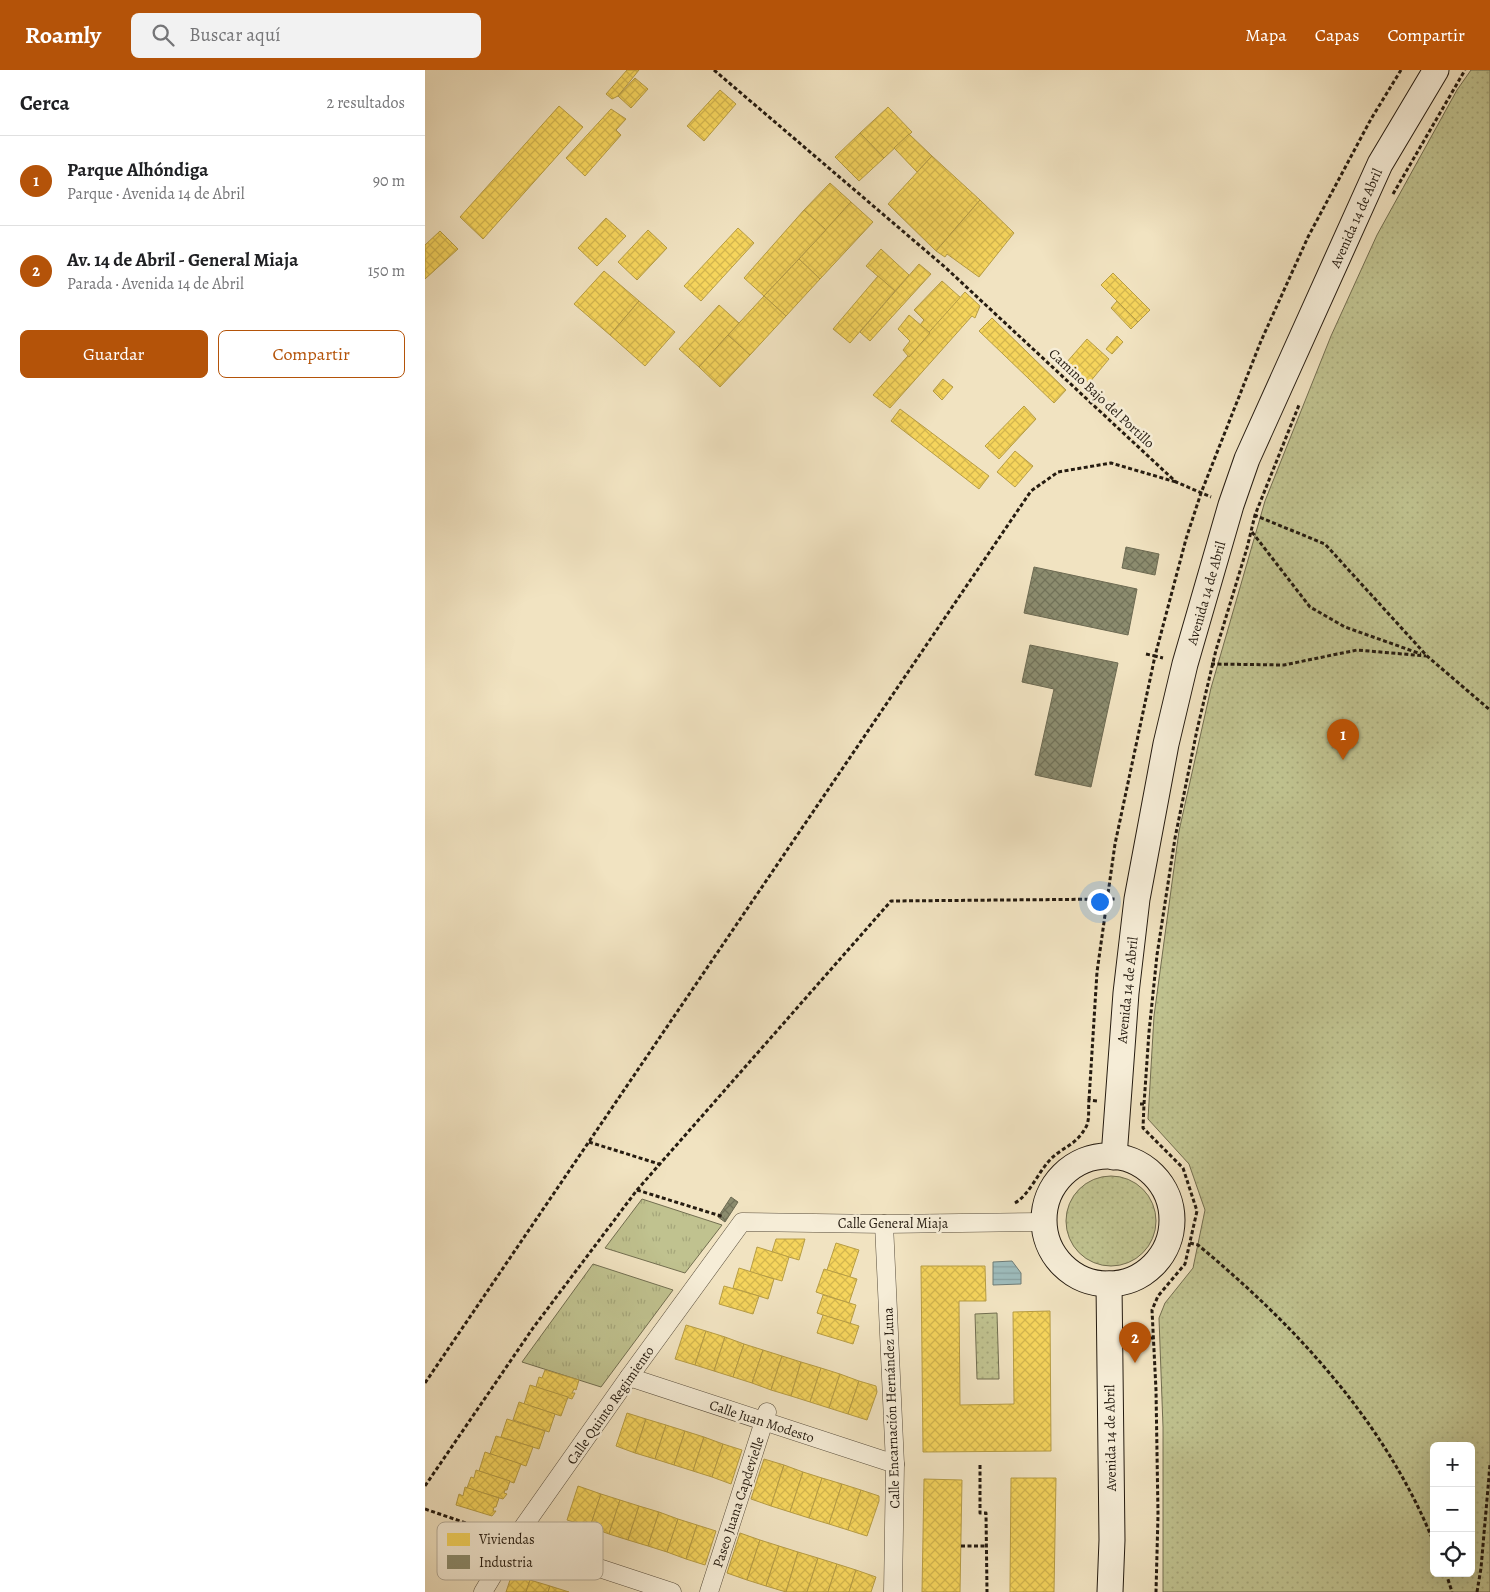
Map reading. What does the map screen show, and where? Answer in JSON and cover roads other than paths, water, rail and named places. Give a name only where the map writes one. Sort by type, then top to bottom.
[{"type":"street","name":"Avenida 14 de Abril","points":[[1114,1157],[1126,993],[1137,899],[1166,744],[1185,664],[1231,505],[1247,459],[1380,164],[1436,70]]},
{"type":"street","points":[[1114,1157],[1132,1161],[1151,1172],[1165,1190],[1171,1211],[1171,1233],[1163,1254],[1148,1270],[1129,1281],[1109,1284],[1088,1281],[1070,1272],[1056,1258],[1047,1241],[1044,1222],[1046,1201],[1056,1183],[1071,1168],[1090,1159],[1114,1157]]},
{"type":"street","name":"Calle General Miaja","points":[[742,1222],[884,1224],[1044,1222]]},
{"type":"street","name":"Calle Quinto Regimiento","points":[[527,1522],[742,1222]]},
{"type":"street","name":"Calle Encarnación Hernández Luna","points":[[884,1224],[895,1464],[893,1592]]},
{"type":"street","name":"Avenida 14 de Abril","points":[[1109,1284],[1111,1592]]},
{"type":"street","name":"Calle Juan Modesto","points":[[629,1377],[766,1417],[895,1464]]},
{"type":"street","name":"Paseo Juana Capdevielle","points":[[709,1592],[766,1417]]},
{"type":"street","points":[[603,1569],[672,1592]]},
{"type":"street","name":"Calle Quinto Regimiento","points":[[483,1592],[490,1580]]},
{"type":"water","points":[[1012,1261],[1021,1273],[1021,1284],[993,1285],[993,1262]]},
{"type":"place","name":"Parque Alhóndiga","points":[[1343,760]]},
{"type":"place","name":"Av. 14 de Abril - General Miaja","points":[[1135,1363]]}]
